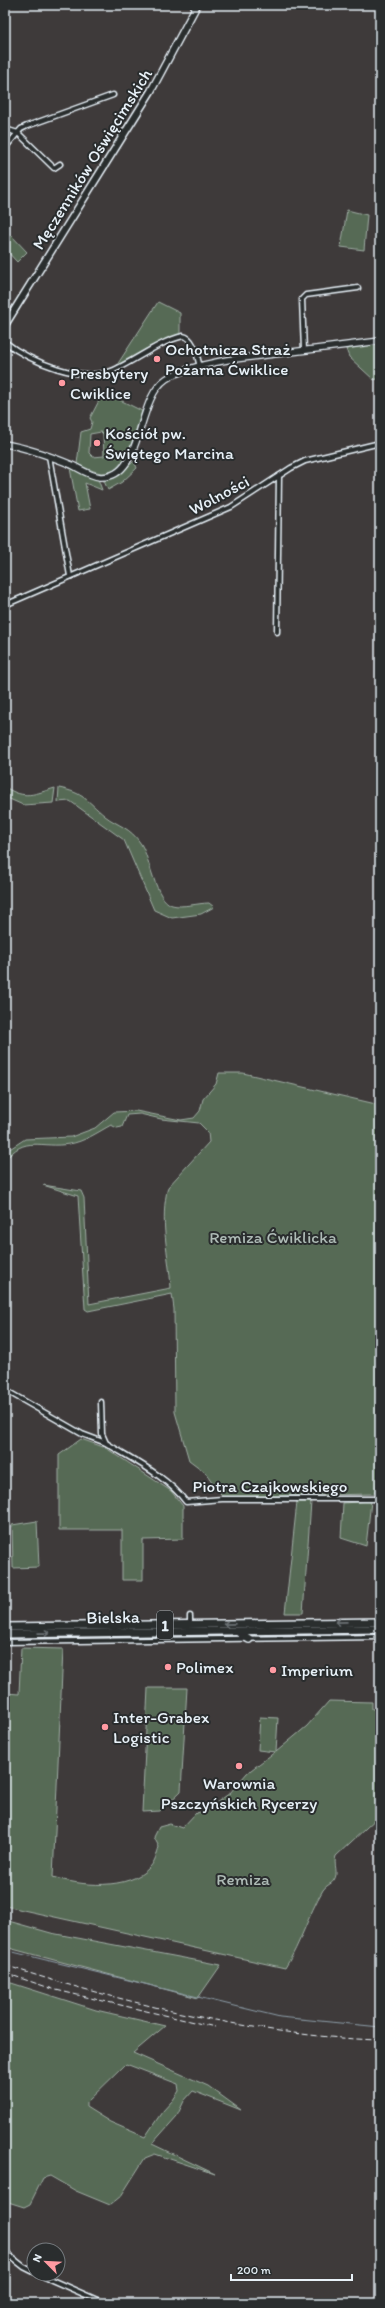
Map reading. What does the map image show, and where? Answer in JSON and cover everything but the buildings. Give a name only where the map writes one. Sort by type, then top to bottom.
[{"type":"main road","name":"Męczenników Oświęcimskich","points":[[5,325],[151,91],[197,5]]},
{"type":"main road","name":"1","points":[[268,1627],[380,1622]]},
{"type":"main road","name":"Bielska","points":[[5,1626],[190,1624],[268,1627]]},
{"type":"main road","name":"Bielska","points":[[5,1634],[236,1631],[268,1627]]},
{"type":"main road","name":"1","points":[[268,1627],[380,1629]]},
{"type":"main road","points":[[236,1631],[249,1639]]},
{"type":"street","points":[[5,148],[21,129],[49,117],[113,95]]},
{"type":"street","points":[[5,129],[18,133],[54,168],[60,164]]},
{"type":"street","points":[[304,350],[302,299],[306,295],[358,288]]},
{"type":"street","points":[[5,342],[28,357],[80,373],[94,374],[113,370],[152,348],[183,336],[192,343],[200,367]]},
{"type":"street","points":[[5,444],[26,448],[100,477],[118,472],[125,466],[131,454],[151,397],[159,386],[167,379],[200,367],[227,360],[380,341]]},
{"type":"street","name":"Wolności","points":[[5,606],[70,576],[231,507],[278,476],[305,462],[380,443]]},
{"type":"street","points":[[49,456],[70,576]]},
{"type":"street","points":[[277,632],[278,476]]},
{"type":"street","name":"Piotra Czajkowskiego","points":[[5,1390],[75,1430],[106,1443],[157,1475],[181,1495],[186,1502],[222,1499],[380,1499]]},
{"type":"street","points":[[101,1402],[102,1434],[106,1443]]},
{"type":"street","points":[[190,1616],[190,1624]]},
{"type":"street","points":[[5,1642],[380,1637]]},
{"type":"street","points":[[5,2252],[26,2268]]},
{"type":"street","points":[[56,2282],[104,2303]]},
{"type":"green space","points":[[347,210],[367,215],[364,250],[341,247]]},
{"type":"green space","points":[[11,235],[27,252],[17,262],[5,249],[5,241]]},
{"type":"green space","points":[[158,302],[180,313],[180,335],[151,346],[117,365]]},
{"type":"green space","points":[[380,343],[380,378],[374,380],[349,357],[346,349]]},
{"type":"green space","points":[[108,394],[142,411],[134,436],[122,462],[116,468],[106,473],[94,471],[77,464],[81,432],[90,429],[92,422],[90,418],[102,395]],"holes":[[[101,432],[103,434],[104,456],[93,457],[89,453],[90,434]]]},
{"type":"green space","points":[[134,461],[137,468],[122,482],[108,490],[103,479],[120,474]]},
{"type":"green space","points":[[70,468],[98,479],[102,490],[85,483],[90,509],[78,511]]},
{"type":"green space","points":[[5,787],[24,795],[35,794],[55,788],[53,803],[23,805],[5,797]]},
{"type":"green space","points":[[59,788],[80,795],[105,816],[128,830],[137,838],[144,850],[157,887],[166,902],[176,906],[209,903],[214,907],[201,914],[172,918],[154,910],[124,840],[70,801],[58,802]]},
{"type":"green space","name":"Remiza Ćwiklicka","points":[[219,1073],[243,1073],[380,1105],[380,1475],[374,1494],[223,1497],[205,1472],[189,1460],[175,1412],[174,1309],[172,1294],[88,1311],[85,1309],[78,1196],[43,1185],[81,1191],[84,1198],[89,1304],[171,1288],[164,1225],[165,1199],[168,1187],[209,1142],[208,1132],[199,1123],[161,1119],[140,1114],[127,1115],[122,1127],[117,1128],[111,1125],[75,1143],[59,1145],[26,1145],[12,1153],[5,1161],[5,1152],[25,1139],[71,1137],[95,1128],[114,1112],[136,1111],[181,1120],[194,1118],[200,1111],[203,1099],[216,1084]]},
{"type":"green space","points":[[81,1439],[106,1448],[171,1491],[183,1506],[183,1539],[143,1540],[143,1580],[122,1580],[122,1530],[59,1530],[59,1455]]},
{"type":"green space","points":[[371,1501],[366,1546],[341,1538],[343,1503]]},
{"type":"green space","points":[[297,1502],[311,1502],[303,1613],[285,1613]]},
{"type":"green space","points":[[37,1521],[39,1567],[13,1568],[12,1525]]},
{"type":"green space","name":"Remiza","points":[[21,1648],[63,1649],[53,1877],[76,1883],[117,1883],[141,1875],[150,1867],[155,1860],[159,1847],[154,1837],[159,1827],[170,1824],[182,1828],[196,1813],[205,1811],[230,1793],[247,1773],[275,1752],[258,1750],[260,1717],[278,1718],[276,1752],[307,1726],[329,1701],[372,1702],[372,1709],[380,1709],[380,1815],[336,1856],[335,1877],[333,1881],[324,1888],[313,1909],[296,1949],[285,1968],[5,1906],[5,1693],[19,1694]]},
{"type":"green space","points":[[148,1688],[187,1688],[181,1791],[160,1811],[142,1812]]},
{"type":"green space","points":[[5,1920],[51,1933],[221,1965],[198,1998],[5,1947]]},
{"type":"green space","points":[[5,1981],[96,2010],[165,2026],[133,2053],[208,2086],[241,2110],[193,2091],[184,2101],[177,2116],[152,2144],[215,2174],[155,2154],[145,2158],[121,2196],[110,2205],[76,2191],[50,2176],[43,2178],[30,2204],[24,2207],[5,2201]],"holes":[[[126,2064],[178,2084],[179,2091],[145,2137],[110,2122],[86,2107],[86,2103]]]},
{"type":"waterway","points":[[13,1952],[280,2017],[380,2027]]},
{"type":"railway","points":[[5,1965],[44,1978],[103,1994],[163,2009],[217,2020],[298,2034],[380,2040]]},
{"type":"railway","points":[[5,1973],[56,1990],[215,2027]]},
{"type":"place","name":"Ochotnicza Straż Pożarna Ćwiklice","points":[[157,359]]},
{"type":"place","name":"Presbytery Cwiklice","points":[[62,383]]},
{"type":"place","name":"Kościół pw. Świętego Marcina","points":[[97,443]]},
{"type":"place","name":"Polimex","points":[[168,1667]]},
{"type":"place","name":"Imperium","points":[[273,1670]]},
{"type":"place","name":"Inter-Grabex Logistic","points":[[105,1727]]},
{"type":"place","name":"Warownia Pszczyńskich Rycerzy","points":[[239,1766]]}]
